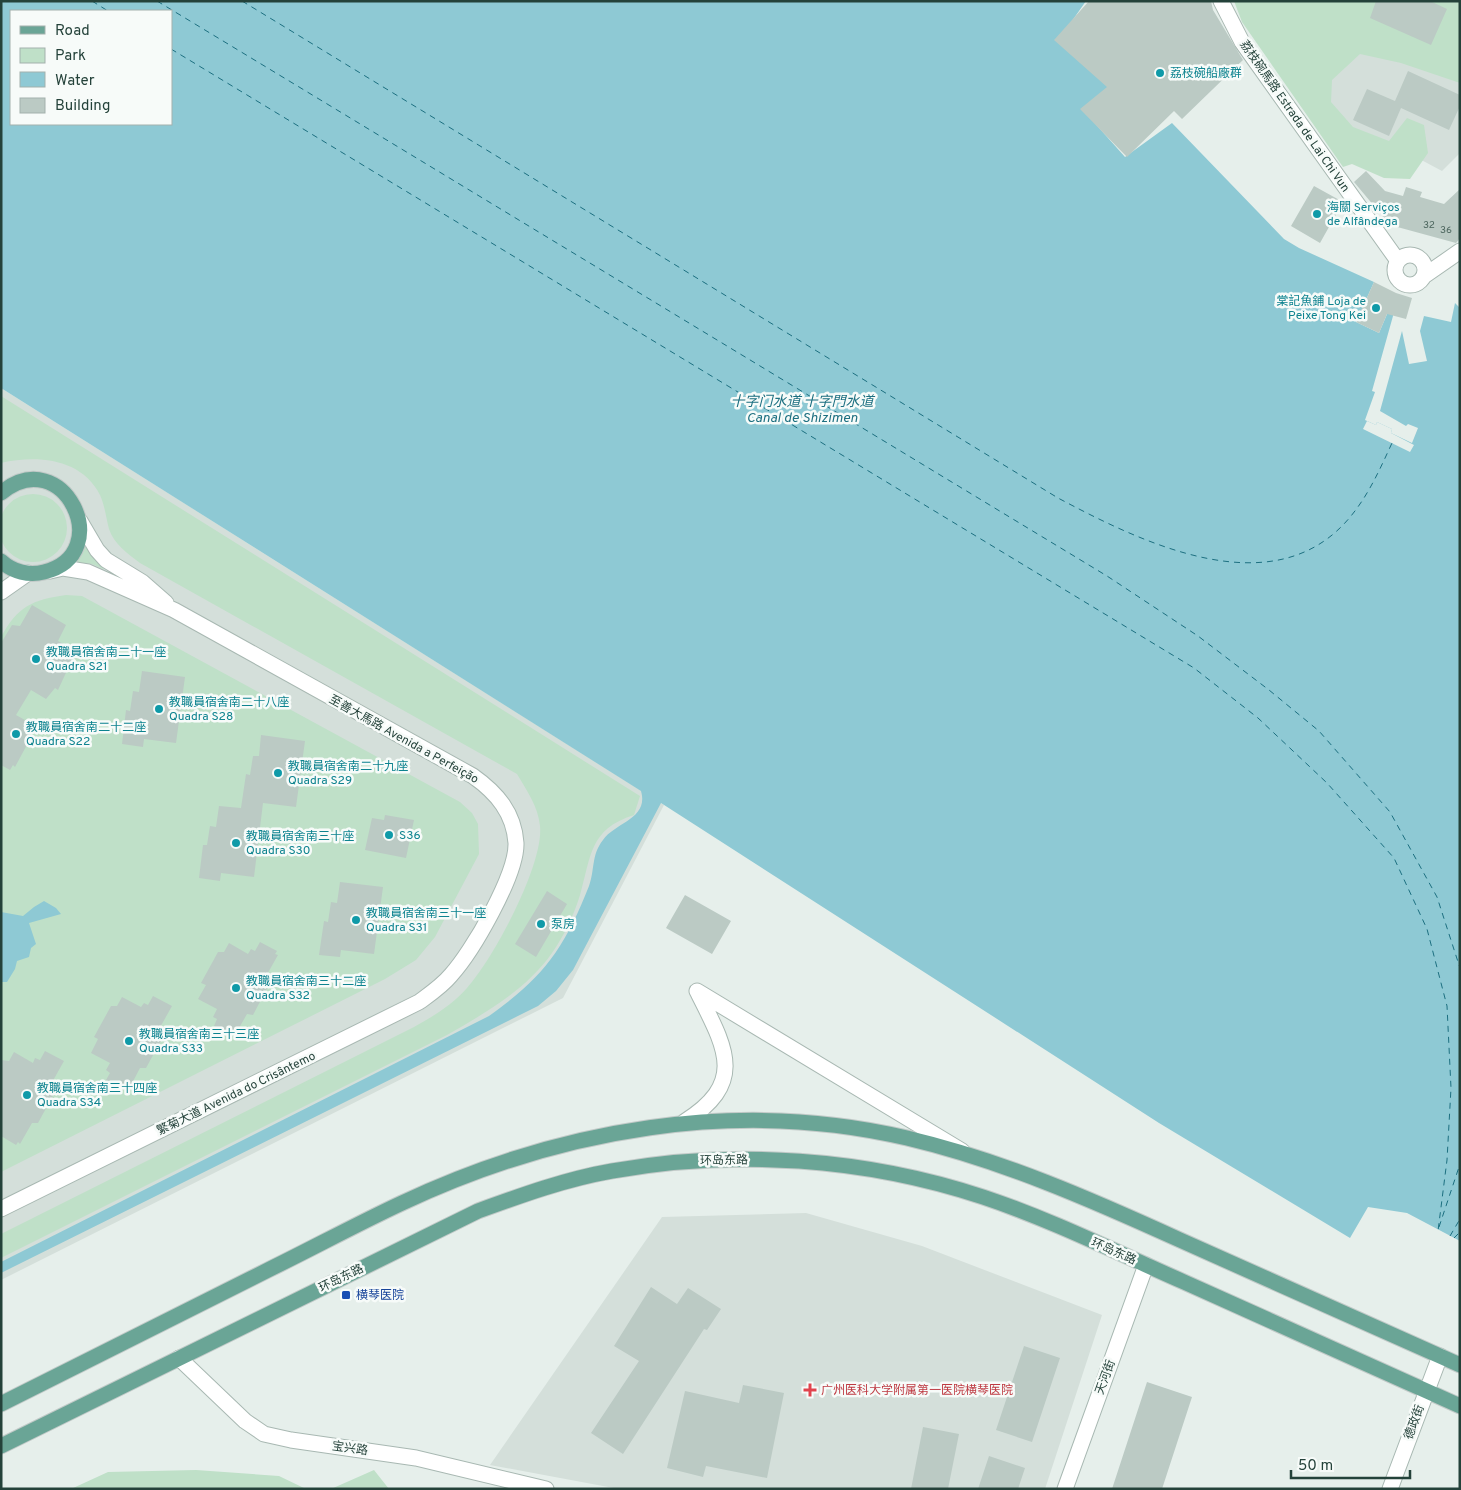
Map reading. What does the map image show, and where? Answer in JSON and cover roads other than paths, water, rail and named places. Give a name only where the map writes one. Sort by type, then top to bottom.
[{"type":"main road","points":[[1,561],[12,568],[28,573],[50,570],[59,566],[73,551],[78,542],[80,522],[70,497],[60,488],[48,482],[34,480],[4,488]]},
{"type":"main road","points":[[1,1404],[404,1202],[480,1171],[546,1148],[617,1132],[684,1122],[760,1120],[855,1128],[909,1138],[972,1156],[1118,1212],[1460,1365]]},
{"type":"main road","name":"环岛东路","points":[[1,1446],[478,1211],[534,1190],[586,1176],[704,1159],[820,1162],[936,1182],[1018,1210],[1146,1265],[1460,1406]]},
{"type":"street","name":"荔枝碗馬路 Estrada de Lai Chi Vun","points":[[1220,1],[1242,42],[1398,261]]},
{"type":"street","points":[[1424,276],[1425,266],[1419,258],[1411,255],[1398,261],[1395,274],[1400,282],[1414,285],[1460,251]]},
{"type":"street","name":"至善大馬路 Avenida a Perfeição","points":[[80,522],[92,543],[106,560],[142,582],[174,610]]},
{"type":"street","name":"至善大馬路 Avenida a Perfeição","points":[[50,570],[63,568],[88,572],[174,610],[473,776],[499,797],[514,826],[516,845],[512,864],[493,908],[462,962]]},
{"type":"street","points":[[1,592],[28,573]]},
{"type":"street","name":"繁菊大道 Avenida do Crisântemo","points":[[1,1209],[401,1012],[436,990],[462,962]]},
{"type":"street","points":[[684,1122],[704,1110],[719,1093],[725,1080],[726,1063],[715,1027],[696,991],[972,1156]]},
{"type":"street","name":"天河街","points":[[1065,1489],[1146,1265]]},
{"type":"street","name":"德政街","points":[[1390,1489],[1440,1356]]},
{"type":"street","name":"宝兴路","points":[[179,1358],[245,1421],[264,1434],[291,1440],[416,1458],[546,1489]]},
{"type":"water","name":"十字门水道 十字門水道 Canal de Shizimen","points":[[1,1],[1086,1],[1058,41],[1144,53],[1084,111],[1125,157],[1172,123],[1284,239],[1299,248],[1374,282],[1356,322],[1379,333],[1396,293],[1393,316],[1372,391],[1375,392],[1365,420],[1376,425],[1377,422],[1392,429],[1391,433],[1412,443],[1418,428],[1408,424],[1406,426],[1380,411],[1402,331],[1409,364],[1427,361],[1420,331],[1424,316],[1451,322],[1455,303],[1460,308],[1460,1241],[1407,1213],[1368,1207],[1350,1238],[1159,1123],[661,803],[573,970],[556,991],[538,1006],[1,1273],[1,1262],[489,1016],[508,1002],[538,974],[561,945],[589,886],[599,846],[609,834],[636,814],[642,800],[641,791],[1,388]]},
{"type":"water","points":[[44,901],[56,908],[61,914],[29,923],[36,944],[31,948],[29,957],[17,961],[15,969],[7,982],[1,982],[1,912],[23,916]]},
{"type":"place","name":"荔枝碗船廠群","points":[[1160,73]]},
{"type":"place","name":"海關 Serviços de Alfândega","points":[[1317,214]]},
{"type":"place","name":"棠記魚鋪 Loja de Peixe Tong Kei","points":[[1376,308]]},
{"type":"place","name":"教職員宿舍南二十一座 Quadra S21","points":[[36,659]]},
{"type":"place","name":"教職員宿舍南二十八座 Quadra S28","points":[[159,709]]},
{"type":"place","name":"教職員宿舍南二十二座 Quadra S22","points":[[16,734]]},
{"type":"place","name":"教職員宿舍南二十九座 Quadra S29","points":[[278,773]]},
{"type":"place","name":"S36","points":[[389,835]]},
{"type":"place","name":"教職員宿舍南三十座 Quadra S30","points":[[236,843]]},
{"type":"place","name":"教職員宿舍南三十一座 Quadra S31","points":[[356,920]]},
{"type":"place","name":"泵房","points":[[541,924]]},
{"type":"place","name":"教職員宿舍南三十二座 Quadra S32","points":[[236,988]]},
{"type":"place","name":"教職員宿舍南三十三座 Quadra S33","points":[[129,1041]]},
{"type":"place","name":"教職員宿舍南三十四座 Quadra S34","points":[[27,1095]]},
{"type":"place","name":"横琴医院","points":[[346,1295]]},
{"type":"place","name":"广州医科大学附属第一医院横琴医院","points":[[810,1390]]}]
